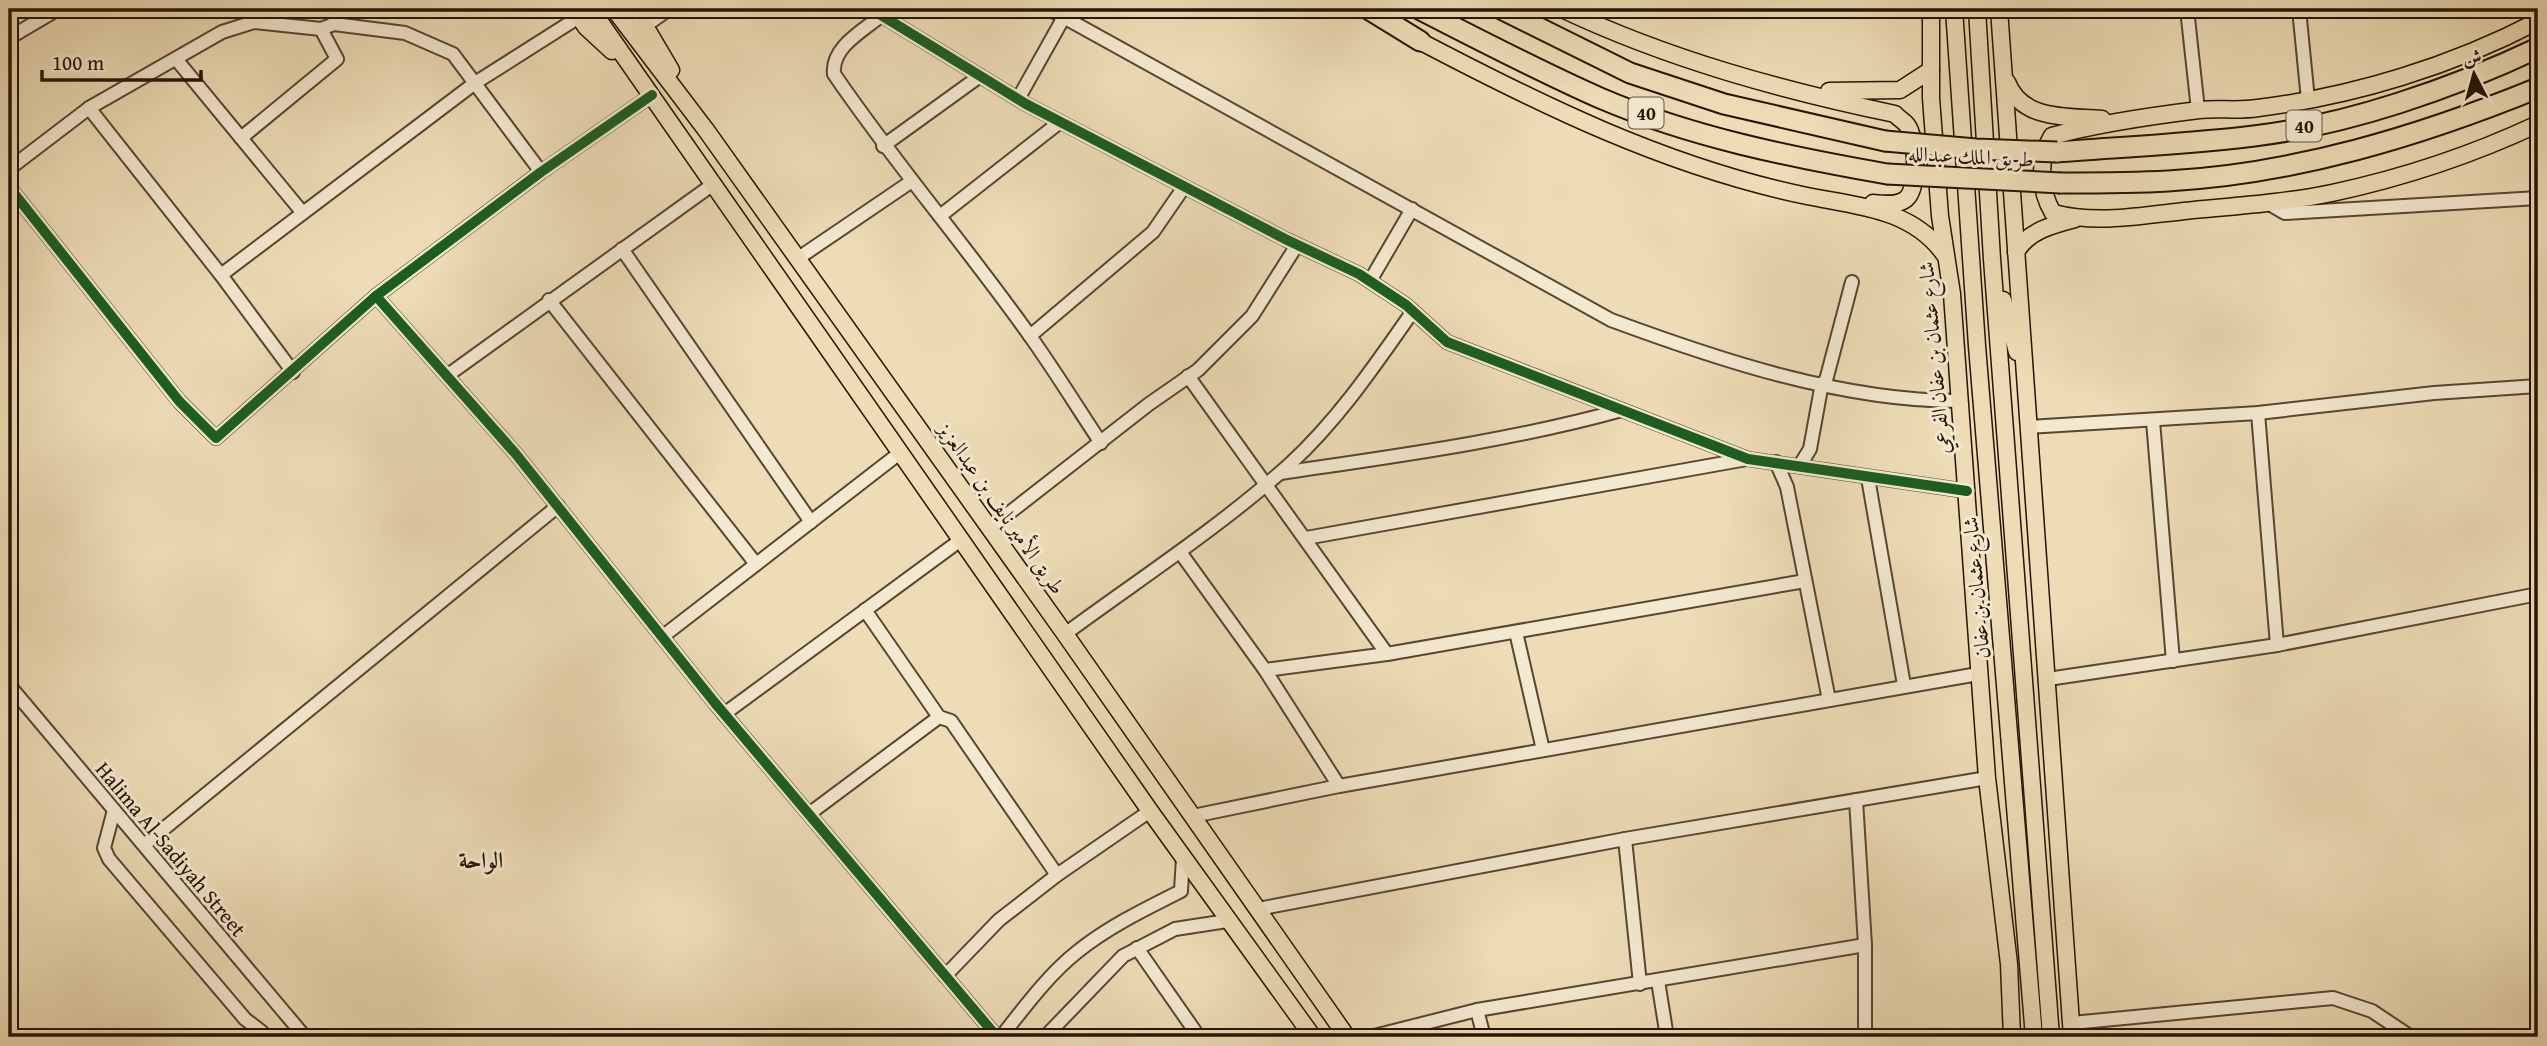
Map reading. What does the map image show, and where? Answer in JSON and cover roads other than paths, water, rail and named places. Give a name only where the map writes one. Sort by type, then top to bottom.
[{"type":"highway","points":[[1368,9],[1420,41]]},
{"type":"highway","name":"طريق الملك عبدالله","points":[[1419,9],[1602,99],[1725,140],[1805,160],[1887,174],[2061,183],[2169,181],[2261,170],[2385,143],[2459,120],[2538,88]]},
{"type":"highway","name":"طريق الملك عبدالله","points":[[1501,9],[1630,73],[1724,104],[1885,141],[1976,149],[2057,152],[2256,136],[2368,112],[2489,72],[2538,48]]},
{"type":"main road","name":"طريق الأمير نايف بن عبدالعزيز","points":[[614,9],[706,130],[1348,1037]]},
{"type":"main road","points":[[635,9],[706,130]]},
{"type":"main road","points":[[1359,9],[1582,122],[1654,151],[1753,185],[1889,213],[1917,227],[1946,257]]},
{"type":"main road","points":[[1564,9],[1623,38],[1698,65],[1895,114],[1909,127],[1915,158],[1914,186],[1906,199],[1888,204],[1826,200]]},
{"type":"main road","name":"شارع عثمان بن عفان الفرعي","points":[[1931,9],[1931,70],[1940,216],[1967,491],[1987,778],[2009,964],[2012,1037]]},
{"type":"main road","name":"شارع عثمان بن عفان","points":[[1954,9],[1978,346],[2034,1037]]},
{"type":"main road","name":"شارع عثمان بن عفان","points":[[1978,9],[1992,259],[2051,1037]]},
{"type":"main road","points":[[1999,9],[2048,679],[2062,922],[2072,1030]]},
{"type":"main road","points":[[581,11],[652,95],[1227,921],[1313,1037]]},
{"type":"main road","points":[[2538,22],[2451,59],[2377,84],[2308,100],[2256,108],[2198,110],[2143,117],[2052,136],[2045,147],[2042,169],[2046,201],[2053,213],[2076,219],[2116,219],[2331,193],[2434,164],[2538,124]]},
{"type":"main road","points":[[1802,90],[1900,90],[1931,70]]},
{"type":"main road","points":[[2003,74],[2012,96],[2026,108],[2052,115],[2143,117]]},
{"type":"main road","points":[[2016,252],[2023,239],[2031,234],[2076,219]]},
{"type":"main road","points":[[1992,259],[2026,389]]},
{"type":"main road","points":[[1976,635],[1978,346]]},
{"type":"main road","points":[[2032,772],[2035,509]]},
{"type":"street","points":[[9,38],[58,9]]},
{"type":"street","points":[[241,138],[337,59],[328,27],[336,9]]},
{"type":"street","points":[[645,26],[669,9]]},
{"type":"street","points":[[1049,9],[1611,320],[1709,356],[1857,392],[1959,401]]},
{"type":"street","points":[[2187,9],[2198,110]]},
{"type":"street","points":[[2298,9],[2308,100]]},
{"type":"street","points":[[221,275],[475,83],[581,11]]},
{"type":"street","points":[[1101,443],[1030,335],[883,146],[834,74],[833,63],[841,49],[876,12],[1060,122],[1370,281],[1413,311],[1447,342],[1748,458],[1967,491]]},
{"type":"street","points":[[1018,99],[1064,18]]},
{"type":"street","points":[[9,169],[89,108],[222,32],[254,22],[405,33],[453,54],[541,172]]},
{"type":"street","points":[[176,59],[302,212]]},
{"type":"street","points":[[883,146],[981,76]]},
{"type":"street","points":[[9,187],[179,401],[216,438],[376,296],[541,172],[652,95]]},
{"type":"street","points":[[89,108],[221,275],[293,372]]},
{"type":"street","points":[[940,216],[1060,122]]},
{"type":"street","points":[[797,259],[912,181]]},
{"type":"street","points":[[448,375],[712,184]]},
{"type":"street","points":[[1030,335],[1153,232],[1184,187]]},
{"type":"street","points":[[2266,202],[2285,213],[2538,198]]},
{"type":"street","points":[[1370,281],[1412,209]]},
{"type":"street","points":[[990,528],[1188,376],[1252,316],[1297,245]]},
{"type":"street","points":[[622,249],[811,522]]},
{"type":"street","points":[[1800,465],[1810,449],[1823,384],[1852,282]]},
{"type":"street","points":[[376,296],[448,375],[558,506],[724,713],[999,1037],[1076,952],[1131,917],[1181,891],[1183,858]]},
{"type":"street","points":[[549,300],[756,564]]},
{"type":"street","points":[[1065,634],[1180,552],[1290,463],[1362,385],[1413,311]]},
{"type":"street","points":[[1188,376],[1272,477],[1306,538],[1387,654]]},
{"type":"street","points":[[2029,427],[2258,413],[2434,393],[2538,386]]},
{"type":"street","points":[[1272,477],[1489,442],[1558,428],[1622,410]]},
{"type":"street","points":[[2258,413],[2277,645]]},
{"type":"street","points":[[2152,421],[2173,661]]},
{"type":"street","points":[[662,637],[901,452]]},
{"type":"street","points":[[1306,538],[1748,458]]},
{"type":"street","points":[[1776,462],[1787,487],[1829,700]]},
{"type":"street","points":[[1868,478],[1904,685]]},
{"type":"street","points":[[144,845],[558,506]]},
{"type":"street","points":[[724,713],[962,539]]},
{"type":"street","points":[[1180,552],[1265,670],[1339,786]]},
{"type":"street","points":[[1265,670],[1387,654],[1805,581]]},
{"type":"street","points":[[2048,679],[2277,645],[2538,594]]},
{"type":"street","points":[[865,610],[939,716],[951,721],[1057,875]]},
{"type":"street","points":[[1516,632],[1544,750]]},
{"type":"street","points":[[1193,816],[1339,786],[1978,674]]},
{"type":"street","name":"Halima Al-Sadiyah Street","points":[[9,685],[304,1037]]},
{"type":"street","points":[[809,814],[939,716]]},
{"type":"street","points":[[1258,909],[1625,839],[1987,778]]},
{"type":"street","points":[[1856,800],[1865,945],[1865,1037]]},
{"type":"street","points":[[114,810],[103,848],[108,859],[245,1019],[262,1032]]},
{"type":"street","points":[[945,976],[999,920],[1057,875],[1150,811]]},
{"type":"street","points":[[1625,839],[1640,985]]},
{"type":"street","points":[[1045,1037],[1123,956],[1175,929],[1227,921]]},
{"type":"street","points":[[1370,1037],[1477,1010],[1640,985],[1865,945]]},
{"type":"street","points":[[1137,948],[1199,1037]]},
{"type":"street","points":[[1658,981],[1667,1037]]},
{"type":"street","points":[[2072,1030],[2333,998],[2372,1011],[2410,1037]]},
{"type":"street","points":[[1477,1010],[1484,1037]]},
{"type":"district","name":"الواحة","points":[[481,859]]}]
